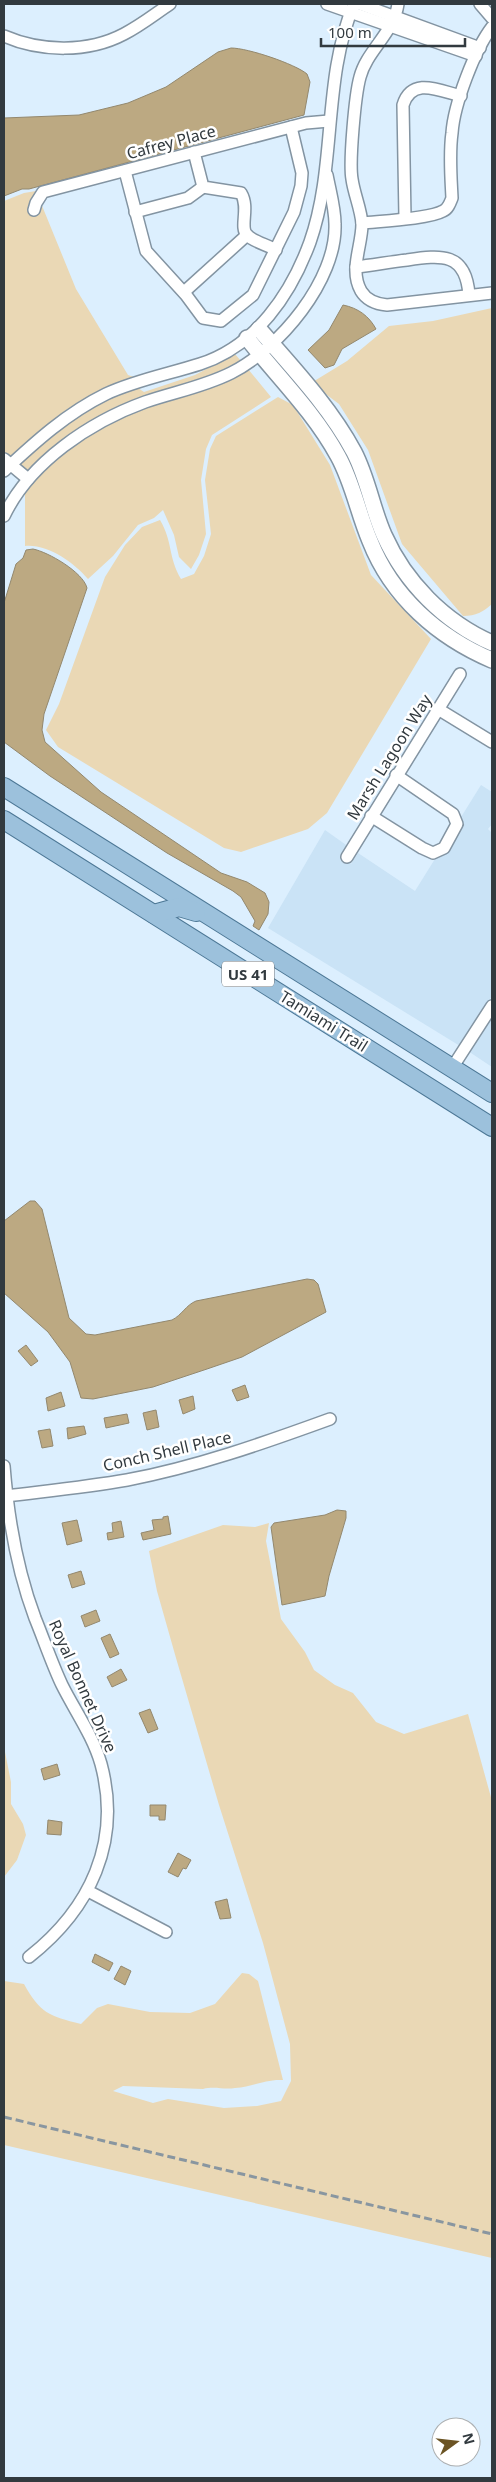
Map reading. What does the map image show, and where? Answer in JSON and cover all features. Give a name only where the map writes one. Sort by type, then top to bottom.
[{"type":"main road","name":"Tamiami Trail","points":[[4,787],[492,1093]]},
{"type":"main road","name":"Tamiami Trail","points":[[4,820],[492,1127]]},
{"type":"main road","points":[[154,914],[179,907],[209,916]]},
{"type":"main road","points":[[401,1069],[435,1078],[443,1076],[452,1068]]},
{"type":"street","points":[[4,36],[16,41],[46,46],[80,47],[124,34],[170,4]]},
{"type":"street","points":[[327,4],[352,8],[478,52]]},
{"type":"street","points":[[360,4],[392,22]]},
{"type":"street","points":[[398,4],[384,39],[366,61],[359,78],[351,177],[362,223],[356,267],[362,292],[375,304],[387,305],[492,293]]},
{"type":"street","points":[[480,4],[492,18]]},
{"type":"street","points":[[28,479],[6,465],[69,414],[108,394],[202,364],[253,334],[275,309],[293,281],[311,241],[326,171],[329,122],[338,54],[352,8]]},
{"type":"street","points":[[362,223],[433,214],[444,211],[450,205],[452,198],[452,131],[461,96],[478,52],[492,27]]},
{"type":"street","points":[[405,218],[405,98],[410,92],[424,86],[461,96]]},
{"type":"street","name":"Cafrey Place","points":[[34,210],[43,192],[291,127],[329,122]]},
{"type":"street","points":[[125,171],[146,251],[184,292],[203,318],[221,321],[253,295],[294,212],[302,186],[302,173],[291,127]]},
{"type":"street","points":[[194,152],[203,187]]},
{"type":"street","points":[[4,516],[13,498],[28,479],[82,432],[146,402],[205,385],[233,372],[260,354],[293,323],[312,295],[330,256],[335,225],[326,171]]},
{"type":"street","points":[[135,212],[188,198],[203,187],[241,194],[246,208],[244,230],[247,235],[276,250]]},
{"type":"street","points":[[184,292],[247,235]]},
{"type":"street","points":[[356,267],[443,257],[458,264],[463,270],[469,295]]},
{"type":"street","points":[[253,334],[272,344],[340,428],[364,474],[384,536],[413,583],[438,608],[464,628],[492,643]]},
{"type":"street","points":[[253,334],[260,354],[326,434],[350,480],[370,543],[382,568],[397,590],[422,616],[450,638],[492,660]]},
{"type":"street","name":"Marsh Lagoon Way","points":[[347,857],[460,674]]},
{"type":"street","points":[[438,708],[492,742]]},
{"type":"street","points":[[371,816],[422,848],[432,852],[444,848],[457,824],[453,814],[396,775]]},
{"type":"street","points":[[452,1068],[492,1006]]},
{"type":"street","name":"Conch Shell Place","points":[[6,1496],[127,1480],[200,1462],[272,1440],[330,1419]]},
{"type":"street","name":"Royal Bonnet Drive","points":[[4,1466],[6,1496],[17,1554],[34,1616],[61,1683],[100,1763],[106,1789],[106,1836],[97,1869],[88,1891],[67,1922],[28,1957]]},
{"type":"street","points":[[88,1891],[166,1932]]},
{"type":"shaded area","points":[[231,48],[271,57],[307,74],[310,82],[304,115],[29,189],[22,189],[4,196],[4,118],[79,115],[128,103],[166,87],[218,52]]},
{"type":"shaded area","points":[[36,191],[76,289],[128,375],[137,378],[105,389],[66,410],[11,458],[4,452],[4,201],[24,193]]},
{"type":"shaded area","points":[[343,305],[362,313],[376,329],[342,349],[334,365],[325,368],[308,350],[329,330]]},
{"type":"shaded area","points":[[492,308],[492,604],[479,613],[463,616],[402,544],[368,450],[339,404],[311,383],[347,361],[389,326],[433,321]]},
{"type":"shaded area","points":[[235,354],[241,361],[211,376],[103,414],[69,436],[28,472],[19,464],[72,418],[110,398],[138,388],[144,392],[195,375]]},
{"type":"shaded area","points":[[248,369],[271,397],[212,435],[206,449],[201,480],[206,534],[199,555],[191,569],[179,557],[174,535],[163,510],[154,518],[138,525],[113,556],[88,579],[75,566],[59,555],[42,548],[25,546],[25,491],[65,452],[96,431],[130,414],[160,402],[224,382]]},
{"type":"shaded area","points":[[278,397],[293,405],[330,465],[371,575],[431,639],[327,813],[308,829],[241,852],[224,848],[58,747],[46,730],[59,704],[105,577],[125,545],[142,527],[160,520],[167,535],[174,564],[181,579],[194,574],[204,556],[211,534],[205,480],[210,449],[216,436]]},
{"type":"shaded area","points":[[33,549],[47,554],[72,569],[87,588],[44,714],[42,730],[45,742],[101,792],[221,873],[247,882],[265,893],[269,902],[268,914],[259,930],[253,926],[255,921],[241,897],[233,891],[167,853],[50,776],[4,742],[4,603],[16,564],[23,558],[26,550]]},
{"type":"shaded area","points":[[481,785],[492,792],[492,824],[488,829],[492,833],[492,996],[460,1046],[268,928],[325,830],[349,847],[342,860],[351,864],[358,853],[415,891]]},
{"type":"shaded area","points":[[492,1015],[492,1067],[468,1051]]},
{"type":"shaded area","points":[[30,1201],[35,1201],[42,1209],[69,1318],[86,1334],[95,1335],[172,1320],[196,1301],[307,1279],[314,1280],[318,1284],[326,1312],[242,1357],[153,1387],[93,1399],[81,1398],[70,1362],[48,1332],[4,1293],[4,1221]]},
{"type":"shaded area","points":[[26,1345],[38,1361],[31,1366],[18,1351]]},
{"type":"shaded area","points":[[245,1385],[249,1397],[237,1401],[232,1390]]},
{"type":"shaded area","points":[[61,1392],[65,1406],[48,1411],[46,1398]]},
{"type":"shaded area","points":[[193,1396],[195,1409],[183,1414],[179,1400]]},
{"type":"shaded area","points":[[156,1410],[159,1427],[147,1430],[143,1413]]},
{"type":"shaded area","points":[[127,1414],[129,1423],[106,1428],[104,1418]]},
{"type":"shaded area","points":[[84,1426],[86,1434],[68,1439],[67,1428]]},
{"type":"shaded area","points":[[50,1429],[53,1446],[42,1448],[38,1431]]},
{"type":"shaded area","points":[[337,1510],[346,1511],[346,1518],[325,1596],[282,1605],[271,1527],[274,1523],[325,1515]]},
{"type":"shaded area","points":[[168,1516],[171,1534],[143,1540],[141,1533],[154,1530],[152,1520],[163,1519],[163,1517]]},
{"type":"shaded area","points":[[77,1520],[82,1541],[67,1545],[62,1523]]},
{"type":"shaded area","points":[[121,1521],[124,1537],[108,1540],[107,1533],[113,1532],[112,1523]]},
{"type":"shaded area","points":[[269,1523],[266,1541],[281,1619],[305,1652],[314,1670],[335,1685],[353,1693],[376,1722],[404,1734],[468,1714],[492,1801],[492,2258],[4,2145],[4,1981],[24,1984],[35,2001],[46,2012],[81,2024],[97,2008],[108,2004],[150,2012],[190,2013],[215,2004],[242,1973],[249,1974],[258,1981],[283,2080],[231,2088],[203,2089],[123,2086],[113,2091],[153,2103],[168,2099],[224,2108],[257,2106],[281,2101],[291,2081],[290,2044],[263,1943],[219,1805],[176,1658],[157,1591],[149,1551],[223,1525],[255,1527]]},
{"type":"shaded area","points":[[81,1571],[85,1584],[72,1588],[68,1575]]},
{"type":"shaded area","points":[[96,1610],[100,1621],[85,1627],[81,1616]]},
{"type":"shaded area","points":[[110,1634],[119,1654],[110,1658],[101,1638]]},
{"type":"shaded area","points":[[121,1669],[127,1680],[112,1687],[107,1677]]},
{"type":"shaded area","points":[[150,1709],[158,1729],[148,1733],[139,1713]]},
{"type":"shaded area","points":[[4,1747],[11,1782],[11,1804],[23,1824],[26,1835],[17,1860],[4,1877]]},
{"type":"shaded area","points":[[57,1764],[60,1775],[44,1780],[41,1769]]},
{"type":"shaded area","points":[[150,1805],[166,1805],[165,1820],[159,1820],[159,1816],[150,1816]]},
{"type":"shaded area","points":[[48,1820],[62,1822],[61,1835],[47,1834]]},
{"type":"shaded area","points":[[178,1853],[191,1860],[178,1877],[168,1872]]},
{"type":"shaded area","points":[[227,1899],[231,1918],[220,1919],[215,1902]]},
{"type":"shaded area","points":[[95,1954],[113,1963],[109,1971],[92,1962]]},
{"type":"shaded area","points":[[121,1966],[131,1971],[125,1985],[114,1979]]},
{"type":"railway","points":[[4,2117],[492,2234]]}]
